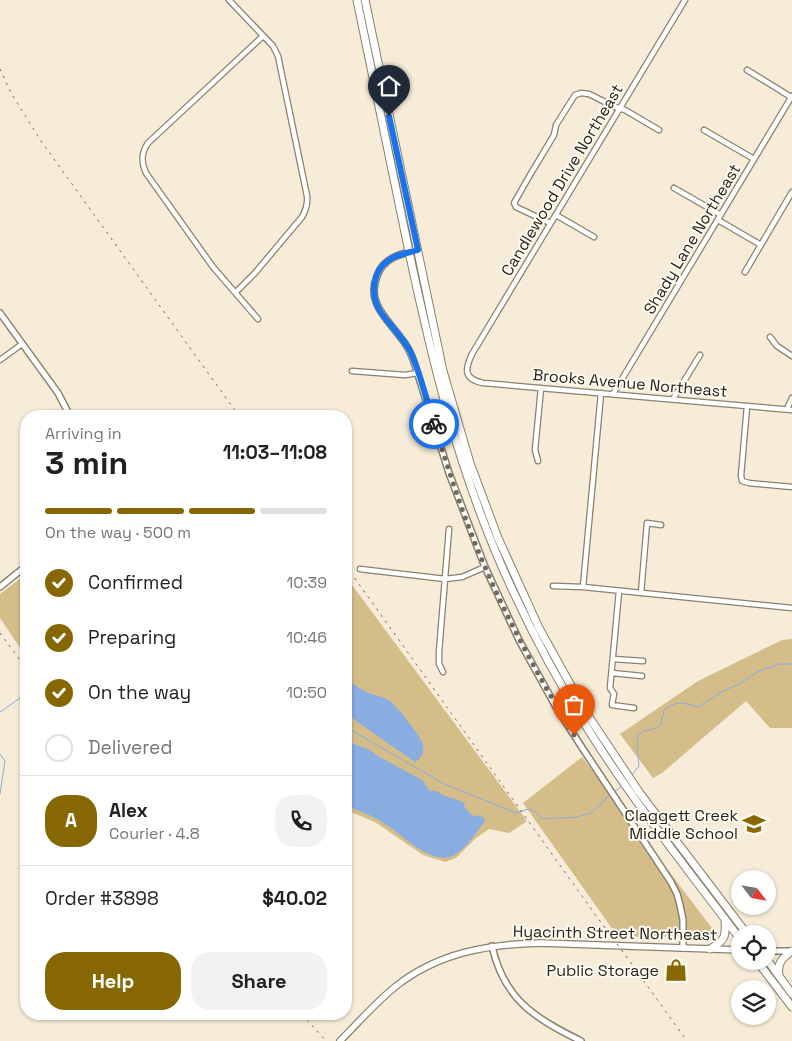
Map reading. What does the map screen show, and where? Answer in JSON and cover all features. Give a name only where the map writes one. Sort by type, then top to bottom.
[{"type":"highway","points":[[357,0],[426,332],[446,409],[488,534],[510,586],[547,660],[579,715],[731,927]]},
{"type":"highway","points":[[365,0],[439,354],[456,419],[473,472],[498,538],[529,608],[576,696],[618,768]]},
{"type":"highway","points":[[636,794],[740,925]]},
{"type":"highway","points":[[710,949],[724,939],[726,932],[724,918]]},
{"type":"highway","points":[[779,976],[779,963],[784,956],[792,951]]},
{"type":"highway","points":[[764,970],[792,1007]]},
{"type":"highway","points":[[775,970],[792,994]]},
{"type":"main road","name":"Hyacinth Street Northeast","points":[[340,1041],[396,986],[431,965],[461,953],[509,944],[731,950]]},
{"type":"street","points":[[229,0],[273,46],[278,56],[308,201],[302,217],[255,273],[236,292]]},
{"type":"street","name":"Candlewood Drive Northeast","points":[[468,375],[467,366],[472,354],[685,0]]},
{"type":"street","points":[[258,319],[213,267],[146,173],[142,156],[148,143],[263,36]]},
{"type":"street","points":[[747,70],[792,97]]},
{"type":"street","points":[[550,223],[516,207],[514,204],[573,97],[581,93],[589,94],[619,109],[625,110],[659,130]]},
{"type":"street","name":"Shady Lane Northeast","points":[[614,394],[792,97]]},
{"type":"street","points":[[704,130],[754,159]]},
{"type":"street","points":[[674,188],[760,245]]},
{"type":"street","points":[[745,272],[792,192]]},
{"type":"street","points":[[556,215],[594,237]]},
{"type":"street","points":[[418,250],[390,259],[383,264],[374,284],[376,305],[409,350],[418,372],[449,473],[485,568],[520,640],[574,735],[664,870],[677,894],[683,920],[683,948]]},
{"type":"street","points":[[0,313],[58,393],[67,410]]},
{"type":"street","points":[[770,337],[777,346],[792,356]]},
{"type":"street","points":[[0,360],[22,344]]},
{"type":"street","points":[[674,399],[700,355]]},
{"type":"street","points":[[352,371],[405,375],[418,372]]},
{"type":"street","name":"Brooks Avenue Northeast","points":[[468,375],[480,383],[789,410]]},
{"type":"street","points":[[538,461],[535,450],[542,388]]},
{"type":"street","points":[[583,587],[602,393]]},
{"type":"street","points":[[789,410],[792,398]]},
{"type":"street","points":[[747,406],[742,481],[749,484],[792,487]]},
{"type":"street","points":[[641,593],[647,523],[662,524]]},
{"type":"street","points":[[443,672],[438,658],[449,529]]},
{"type":"street","points":[[360,569],[445,578],[462,577],[485,568]]},
{"type":"street","points":[[0,587],[20,571]]},
{"type":"street","points":[[553,586],[583,587],[792,608]]},
{"type":"street","points":[[619,591],[610,688],[614,694],[612,705],[634,708]]},
{"type":"street","points":[[613,659],[642,661]]},
{"type":"street","points":[[612,673],[642,676]]},
{"type":"street","points":[[492,946],[502,975],[522,1004],[543,1021],[581,1041]]},
{"type":"street","points":[[776,951],[792,951]]},
{"type":"shaded area","points":[[20,579],[20,648],[0,618],[0,594]]},
{"type":"shaded area","points":[[352,585],[527,821],[509,833],[489,829],[476,838],[456,858],[445,862],[423,855],[375,822],[352,812]]},
{"type":"shaded area","points":[[792,639],[792,728],[770,728],[746,701],[662,773],[653,778],[620,734],[698,681],[782,640]]},
{"type":"shaded area","points":[[582,757],[718,936],[618,937],[523,803]]},
{"type":"water","points":[[352,683],[391,702],[420,738],[424,748],[423,754],[415,762],[352,717]]},
{"type":"water","points":[[352,743],[368,749],[422,780],[430,791],[437,791],[465,803],[464,807],[474,817],[479,815],[485,819],[477,832],[459,852],[449,857],[441,858],[425,852],[388,826],[352,808]]},
{"type":"waterway","points":[[632,775],[639,766],[638,736],[643,731],[661,725],[664,710],[680,703],[698,707],[757,672],[779,664],[792,664]]},
{"type":"waterway","points":[[0,712],[20,698]]},
{"type":"waterway","points":[[352,730],[444,784],[516,813],[528,809],[543,819],[576,817],[591,813],[611,794]]},
{"type":"waterway","points":[[0,754],[5,761],[0,794]]},
{"type":"waterway","points":[[614,792],[623,785]]},
{"type":"railway","points":[[0,69],[11,93],[41,141],[235,410]]},
{"type":"railway","points":[[352,574],[687,1041]]},
{"type":"railway","points":[[0,633],[20,660]]},
{"type":"railway","points":[[307,1020],[326,1041]]},
{"type":"way so far","points":[[434,424],[449,473],[485,568],[540,678],[574,735]]},
{"type":"place","name":"Claggett Creek Middle School","points":[[754,824]]},
{"type":"place","name":"Public Storage","points":[[676,970]]},
{"type":"route","points":[[389,116],[418,250],[396,256],[383,264],[374,284],[374,298],[376,305],[409,350],[434,424]]}]
